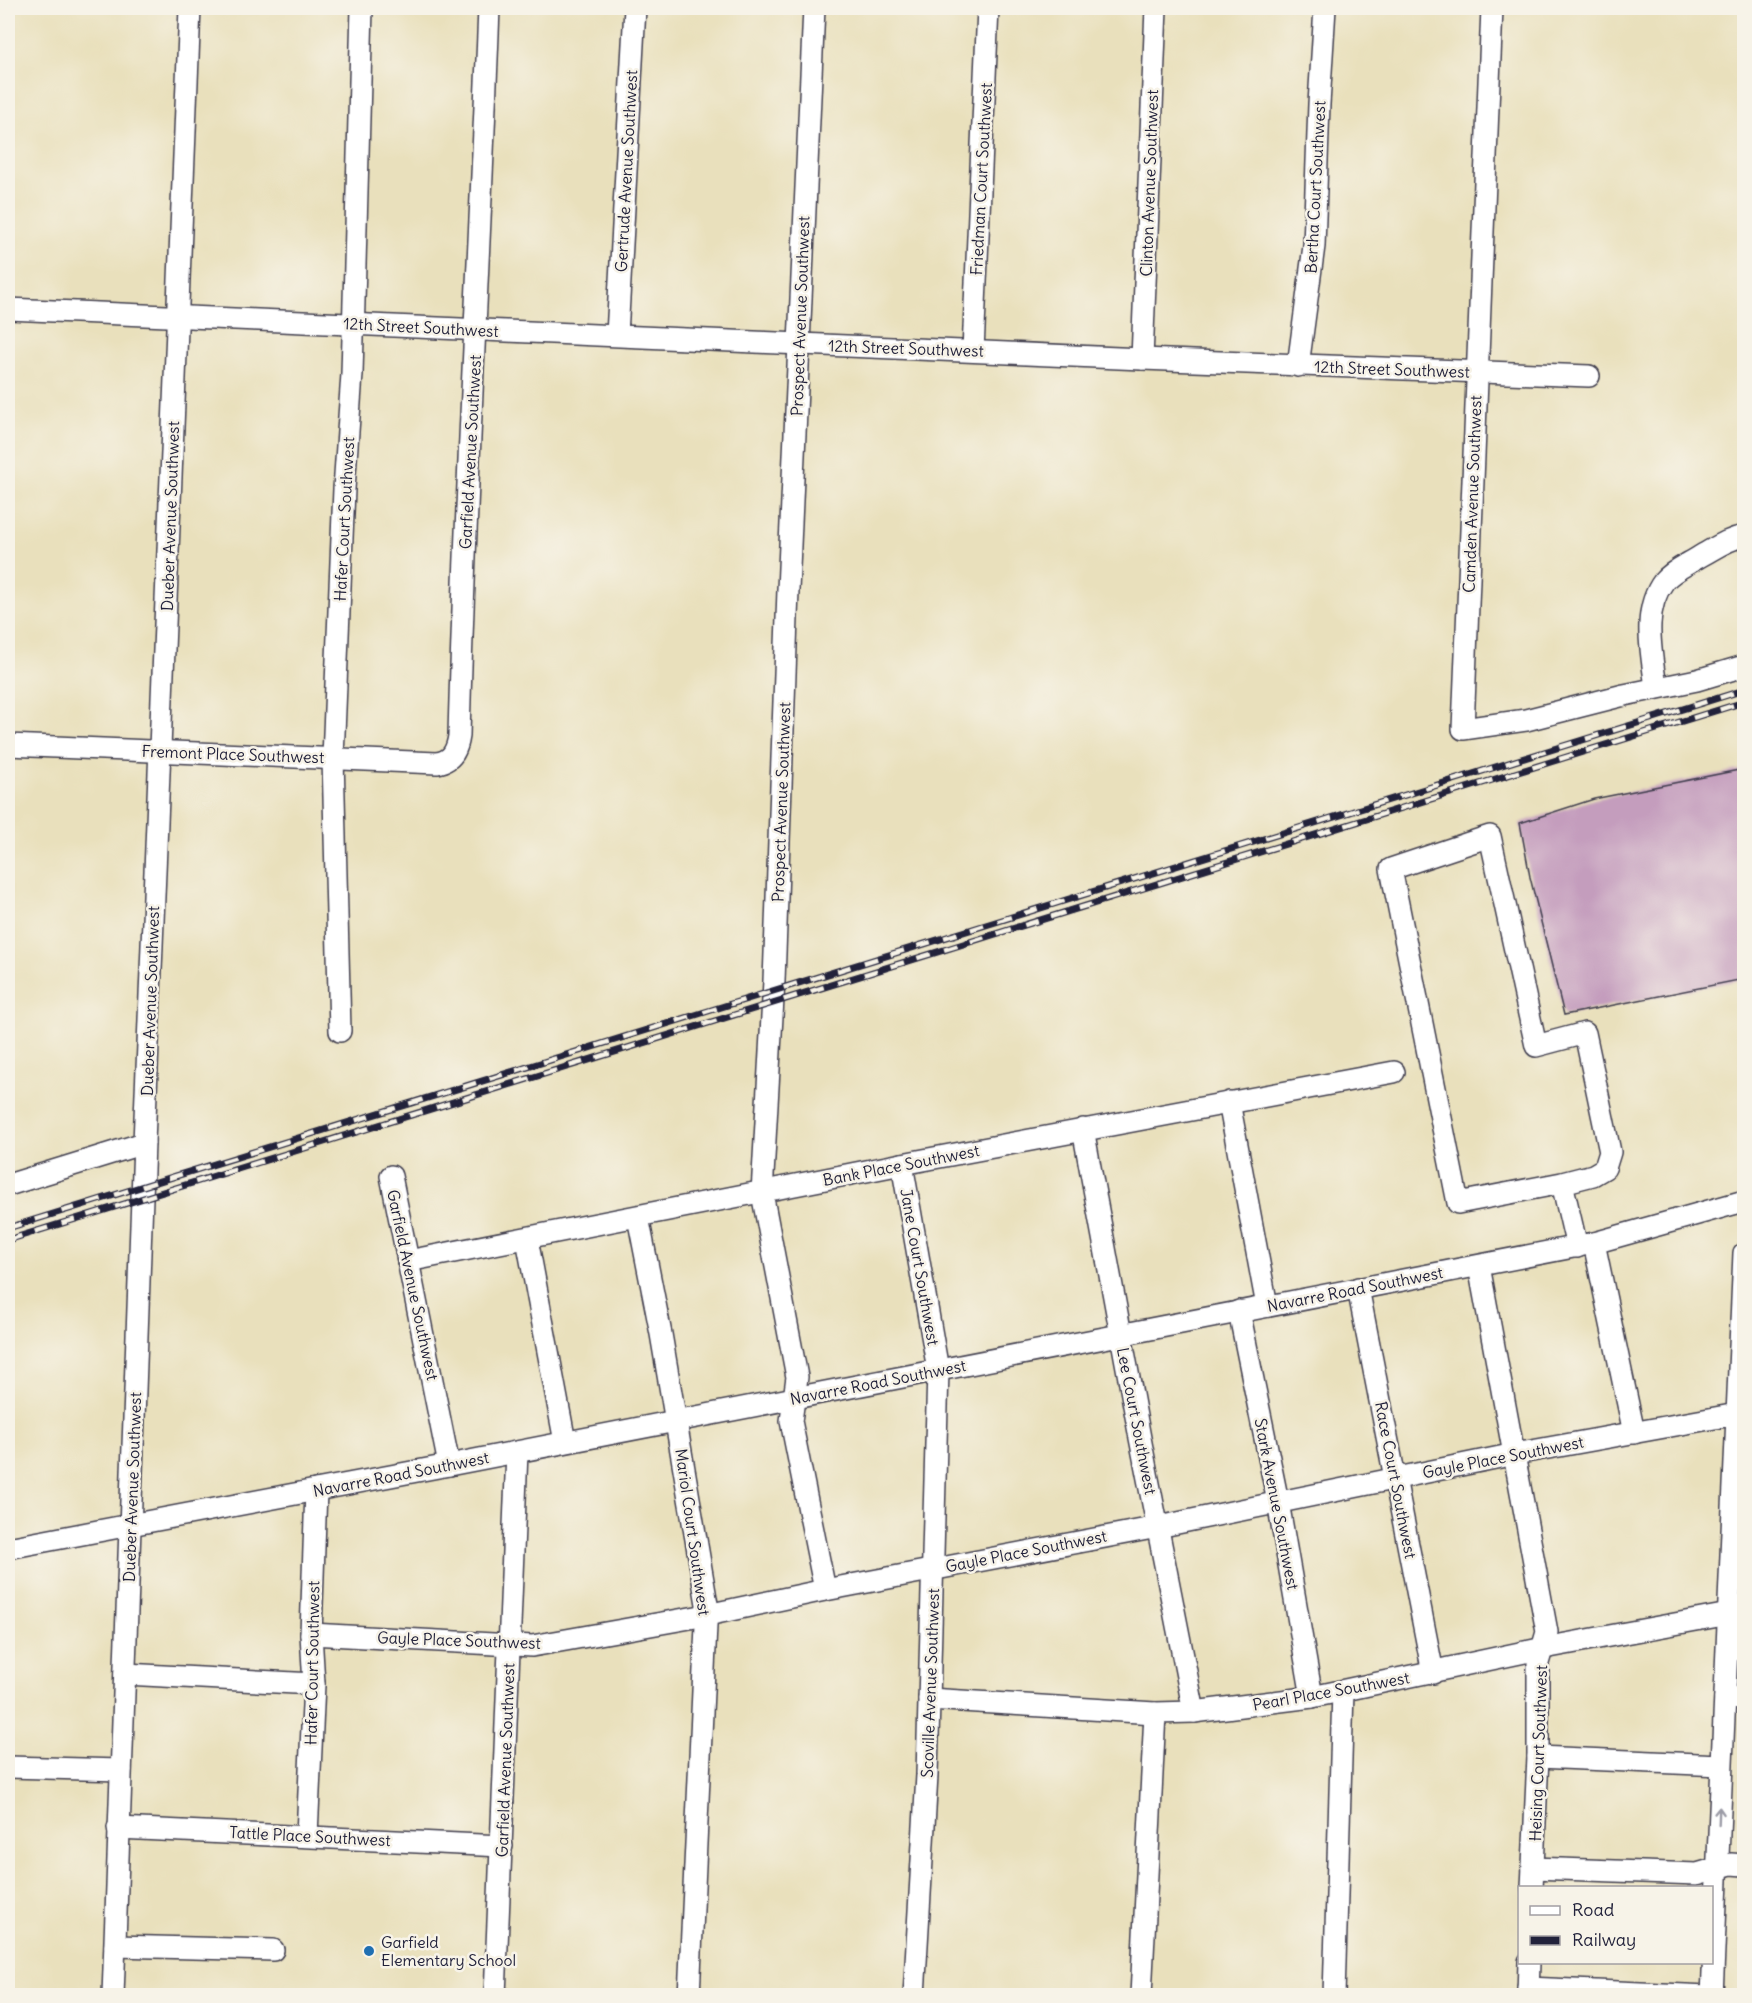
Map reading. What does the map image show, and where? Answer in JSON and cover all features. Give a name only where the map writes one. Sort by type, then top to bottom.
[{"type":"street","name":"Dueber Avenue Southwest","points":[[113,1995],[144,1143],[190,8]]},
{"type":"street","name":"Hafer Court Southwest","points":[[340,1031],[333,758],[344,489],[352,374],[362,8]]},
{"type":"street","name":"Garfield Avenue Southwest","points":[[454,753],[459,736],[462,603],[489,8]]},
{"type":"street","name":"Gertrude Avenue Southwest","points":[[617,335],[635,8]]},
{"type":"street","name":"Prospect Avenue Southwest","points":[[814,8],[774,981],[762,1192],[796,1377],[791,1421],[825,1590]]},
{"type":"street","name":"Friedman Court Southwest","points":[[973,351],[988,8]]},
{"type":"street","name":"Clinton Avenue Southwest","points":[[1142,359],[1156,8]]},
{"type":"street","name":"Bertha Court Southwest","points":[[1298,366],[1314,246],[1325,8]]},
{"type":"street","name":"Camden Avenue Southwest","points":[[1492,8],[1463,729],[1526,720],[1656,688]]},
{"type":"street","name":"12th Street Southwest","points":[[8,309],[1298,366],[1589,376]]},
{"type":"street","points":[[1744,536],[1732,538],[1685,565],[1665,580],[1655,600],[1649,625],[1656,688],[1697,680],[1744,666]]},
{"type":"street","name":"Fremont Place Southwest","points":[[8,745],[437,763],[444,762],[454,753]]},
{"type":"street","points":[[1490,836],[1536,1046],[1585,1033],[1610,1152],[1605,1168],[1593,1175],[1562,1184],[1458,1203],[1391,869],[1490,836]]},
{"type":"street","name":"Bank Place Southwest","points":[[408,1261],[1083,1129],[1394,1071]]},
{"type":"street","points":[[1229,1102],[1267,1306]]},
{"type":"street","name":"Lee Court Southwest","points":[[1083,1129],[1194,1712]]},
{"type":"street","points":[[8,1185],[144,1143]]},
{"type":"street","name":"Jane Court Southwest","points":[[902,1164],[938,1370]]},
{"type":"street","name":"Garfield Avenue Southwest","points":[[391,1176],[449,1465]]},
{"type":"street","points":[[1562,1184],[1586,1245],[1634,1432]]},
{"type":"street","name":"Navarre Road Southwest","points":[[8,1548],[1586,1245],[1744,1201]]},
{"type":"street","name":"Mariol Court Southwest","points":[[638,1217],[677,1421],[707,1604],[689,1995]]},
{"type":"street","points":[[527,1239],[565,1442]]},
{"type":"street","points":[[1713,1947],[1721,1765],[1735,1699],[1729,1614],[1738,1539],[1737,1414],[1744,1253]]},
{"type":"street","name":"Heising Court Southwest","points":[[1479,1266],[1547,1632],[1538,1663],[1538,1757],[1533,1878]]},
{"type":"street","name":"Race Court Southwest","points":[[1358,1288],[1433,1672]]},
{"type":"street","name":"Stark Avenue Southwest","points":[[1239,1311],[1278,1502],[1312,1697]]},
{"type":"street","name":"Scoville Avenue Southwest","points":[[914,1995],[927,1775],[938,1370]]},
{"type":"street","name":"Gayle Place Southwest","points":[[311,1634],[532,1646],[707,1615],[825,1590],[1158,1527],[1515,1454],[1737,1414]]},
{"type":"street","name":"Garfield Avenue Southwest","points":[[495,1995],[517,1452]]},
{"type":"street","name":"Hafer Court Southwest","points":[[307,1835],[314,1684],[311,1634],[316,1490]]},
{"type":"street","name":"Pearl Place Southwest","points":[[929,1699],[1155,1713],[1194,1712],[1312,1697],[1544,1648],[1729,1614]]},
{"type":"street","points":[[125,1674],[314,1684]]},
{"type":"street","points":[[1334,1995],[1343,1691]]},
{"type":"street","points":[[1141,1995],[1155,1713]]},
{"type":"street","points":[[1538,1757],[1721,1765]]},
{"type":"street","points":[[8,1767],[120,1770]]},
{"type":"street","name":"Tattle Place Southwest","points":[[118,1828],[307,1835],[502,1846]]},
{"type":"street","points":[[1533,1878],[1697,1874],[1731,1864],[1744,1865]]},
{"type":"street","points":[[115,1946],[273,1950]]},
{"type":"street","points":[[1529,1964],[1528,1992],[1710,1995],[1712,1964]]},
{"type":"building","points":[[1744,769],[1744,979],[1564,1015],[1530,877],[1520,823],[1594,799]]},
{"type":"railway","points":[[8,1228],[1744,690]]},
{"type":"railway","points":[[8,1240],[1744,702]]},
{"type":"place","name":"Garfield Elementary School","points":[[369,1951]]}]
